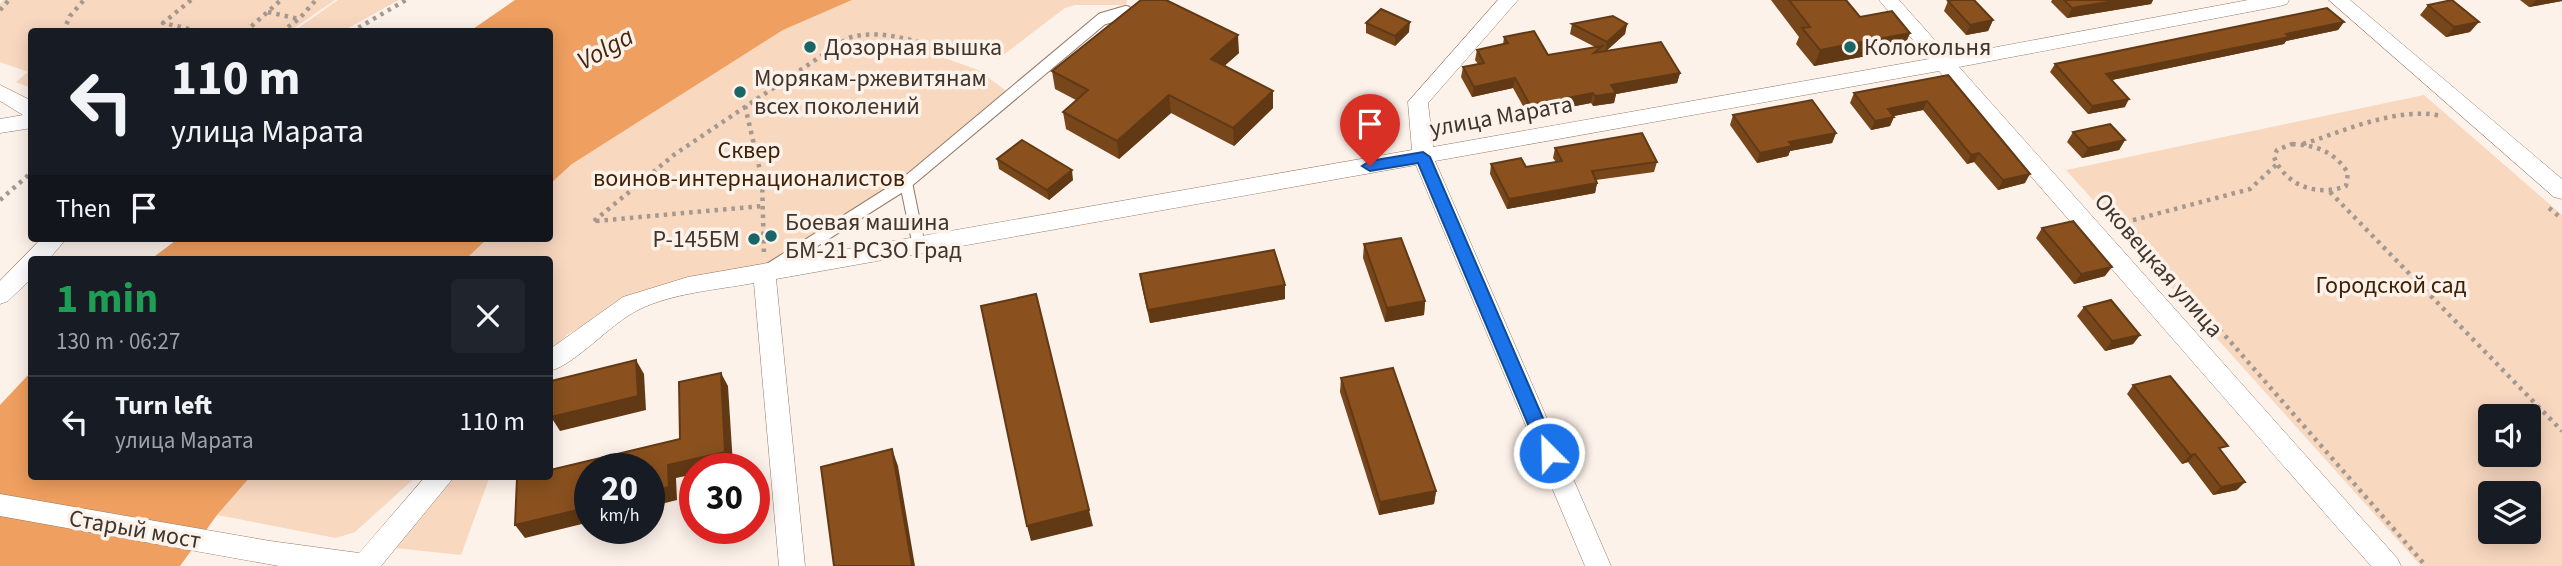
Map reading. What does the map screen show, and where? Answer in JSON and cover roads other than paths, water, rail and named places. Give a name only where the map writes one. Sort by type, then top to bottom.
[{"type":"street","points":[[1509,0],[1418,102],[1423,157],[1598,566]]},
{"type":"street","name":"Оковецкая улица","points":[[1888,0],[2388,566]]},
{"type":"street","name":"улица Марата","points":[[553,360],[631,303],[688,286],[1423,157],[2280,0]]},
{"type":"street","points":[[2337,0],[2562,191]]},
{"type":"street","points":[[0,92],[28,109]]},
{"type":"street","points":[[0,127],[28,122]]},
{"type":"street","points":[[38,256],[52,242]]},
{"type":"street","points":[[0,295],[28,266]]},
{"type":"street","points":[[764,273],[792,566]]},
{"type":"street","points":[[366,566],[439,480]]},
{"type":"street","name":"Старый мост","points":[[0,505],[271,553],[366,566]]},
{"type":"lane","points":[[764,273],[906,183],[1102,19],[1126,12]]},
{"type":"lane","points":[[906,183],[919,246]]},
{"type":"water","name":"Volga","points":[[515,0],[852,0],[783,30],[572,164],[553,181],[553,28],[474,28]]},
{"type":"water","points":[[174,242],[484,242],[469,256],[155,256]]},
{"type":"water","points":[[28,375],[28,480],[248,480],[217,515],[180,566],[0,566],[0,405]]},
{"type":"place","name":"Дозорная вышка","points":[[810,47]]},
{"type":"place","name":"Колокольня","points":[[1850,47]]},
{"type":"place","name":"Морякам-ржевитянам всех поколений","points":[[740,92]]},
{"type":"place","name":"Боевая машина БМ-21 РСЗО Град","points":[[771,236]]},
{"type":"place","name":"Р-145БМ","points":[[754,239]]},
{"type":"park label","name":"Сквер воинов-интернационалистов","points":[[749,164]]},
{"type":"park label","name":"Городской сад","points":[[2391,285]]}]
